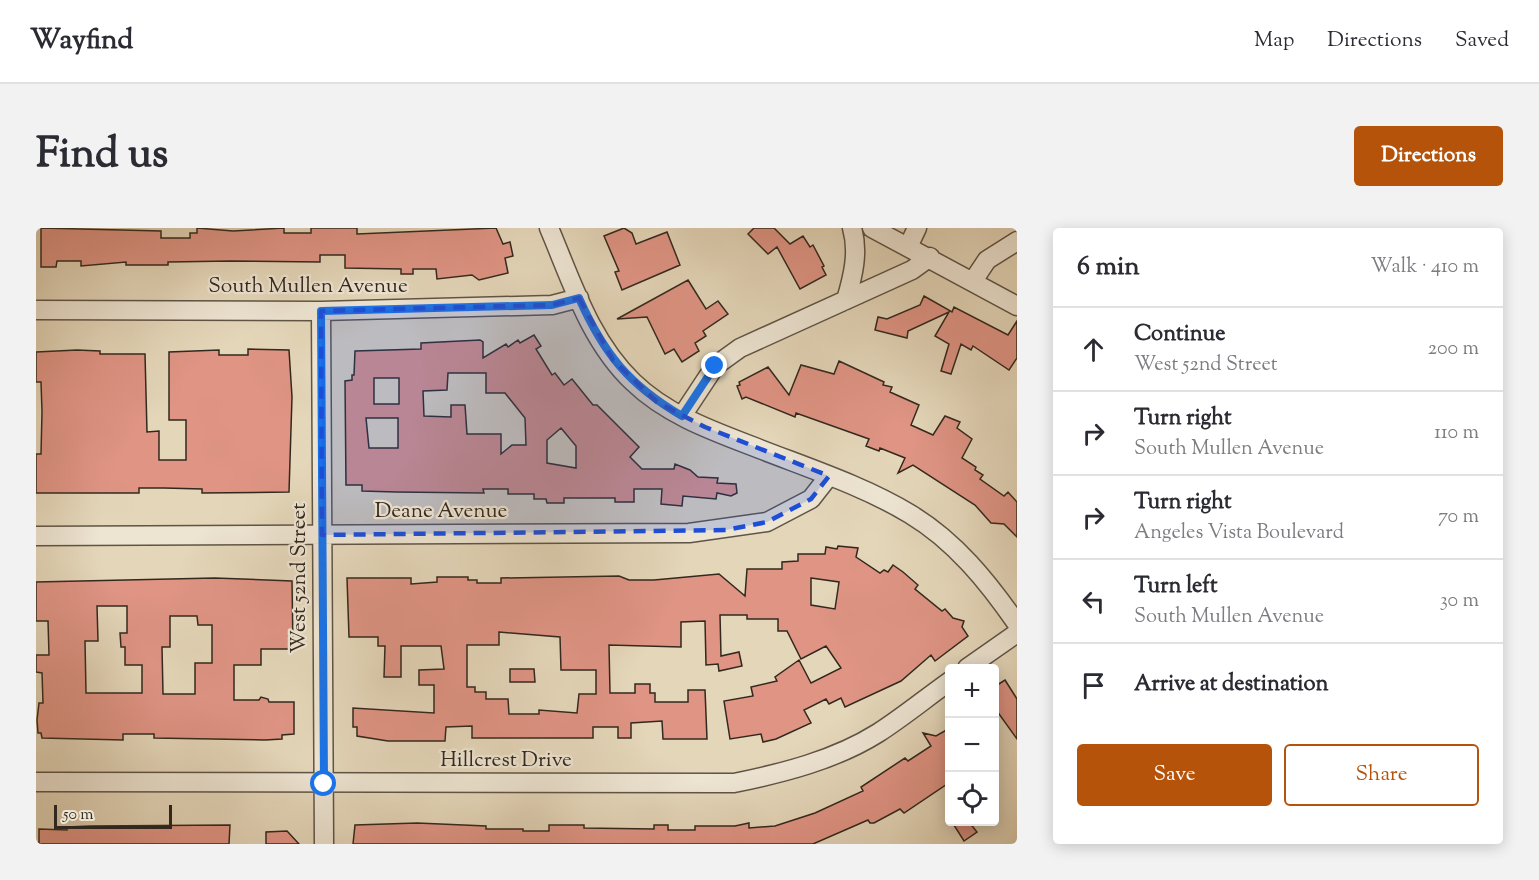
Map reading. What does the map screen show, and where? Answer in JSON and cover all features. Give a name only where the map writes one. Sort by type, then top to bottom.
[{"type":"street","points":[[549,228],[595,334],[633,383],[682,416],[829,476],[911,514],[967,560],[996,593],[1017,624]]},
{"type":"street","points":[[846,300],[854,275],[856,242],[852,228]]},
{"type":"street","points":[[872,228],[930,257],[1017,306]]},
{"type":"street","points":[[908,247],[917,228]]},
{"type":"street","points":[[973,281],[987,260],[1017,241]]},
{"type":"street","points":[[682,416],[715,366],[740,348],[912,270],[930,257]]},
{"type":"street","name":"South Mullen Avenue","points":[[36,310],[321,311],[552,305],[579,298]]},
{"type":"street","name":"West 52nd Street","points":[[321,311],[324,844]]},
{"type":"street","name":"Deane Avenue","points":[[36,536],[689,533],[726,530],[767,522],[810,499],[829,476]]},
{"type":"street","points":[[974,664],[1017,633]]},
{"type":"street","name":"Hillcrest Drive","points":[[36,782],[734,783],[783,773],[839,753],[877,733],[945,685]]},
{"type":"highlighted area","points":[[579,298],[613,360],[657,402],[705,427],[829,476],[811,499],[767,522],[726,530],[322,535],[321,311],[552,305]]},
{"type":"building","points":[[41,228],[161,231],[161,238],[190,238],[190,233],[197,233],[197,228],[233,231],[284,228],[284,233],[311,233],[311,228],[357,228],[357,234],[496,228],[503,244],[510,242],[513,256],[505,258],[508,273],[479,280],[472,275],[437,279],[436,269],[413,269],[413,274],[401,274],[401,269],[345,268],[345,255],[320,255],[320,262],[231,261],[126,265],[126,262],[81,266],[81,261],[57,261],[56,267],[41,267]]},
{"type":"building","points":[[624,228],[632,233],[636,244],[667,232],[680,265],[622,290],[615,272],[619,271],[604,236]]},
{"type":"building","points":[[754,228],[774,228],[790,244],[803,236],[810,247],[813,245],[826,275],[800,289],[777,247],[768,254],[748,234]]},
{"type":"building","points":[[688,280],[706,309],[718,301],[728,314],[703,331],[706,336],[695,343],[699,351],[682,362],[674,349],[665,354],[647,317],[617,319]]},
{"type":"building","points":[[924,296],[952,312],[954,307],[1008,335],[1017,321],[1017,358],[1009,370],[973,346],[971,350],[961,344],[951,374],[941,371],[949,344],[935,336],[949,312],[908,331],[907,338],[875,330],[878,317],[887,319],[920,305]]},
{"type":"building","points":[[534,335],[541,346],[536,349],[552,375],[555,373],[564,385],[572,379],[593,405],[597,405],[639,447],[630,457],[642,469],[674,469],[675,464],[690,470],[698,477],[718,478],[717,483],[736,484],[737,493],[731,496],[717,493],[716,499],[683,496],[682,506],[661,504],[662,489],[634,489],[634,502],[615,502],[615,498],[564,498],[564,503],[547,503],[546,499],[534,499],[534,494],[508,494],[508,489],[483,489],[484,493],[396,492],[362,491],[362,485],[346,485],[345,381],[352,380],[352,375],[354,375],[355,351],[421,349],[421,343],[480,340],[483,342],[483,358],[506,344],[508,347],[518,340],[520,343]],"holes":[[[448,373],[486,373],[486,393],[505,393],[525,418],[526,445],[512,445],[501,454],[501,434],[467,434],[465,405],[451,405],[451,417],[424,416],[423,391],[447,390]],[[374,378],[399,378],[399,404],[374,404]],[[366,418],[398,418],[398,448],[369,448]],[[561,428],[576,446],[576,468],[547,463],[547,440]]]},
{"type":"building","points":[[248,349],[289,350],[292,397],[289,492],[202,493],[202,489],[139,488],[139,493],[36,493],[36,454],[41,454],[42,412],[41,382],[36,382],[36,352],[77,350],[100,351],[100,354],[145,354],[147,432],[159,431],[159,460],[186,460],[186,420],[169,420],[169,352],[219,350],[219,355],[248,355]]},
{"type":"building","points":[[839,361],[884,382],[883,385],[892,387],[890,392],[919,405],[911,425],[933,435],[945,416],[960,422],[957,428],[972,439],[962,458],[976,467],[975,470],[983,475],[980,479],[1004,496],[1008,492],[1017,502],[1017,537],[1004,524],[991,523],[975,505],[913,465],[898,473],[905,458],[880,448],[879,451],[866,446],[869,439],[796,413],[795,417],[746,397],[742,399],[737,386],[740,385],[739,382],[768,367],[789,395],[801,365],[834,374]]},
{"type":"building","points":[[838,546],[858,548],[856,557],[880,573],[884,570],[888,572],[893,565],[918,585],[915,589],[942,611],[945,609],[953,618],[964,621],[962,627],[968,636],[935,661],[931,655],[901,681],[845,707],[841,698],[829,704],[826,699],[804,710],[811,723],[776,739],[763,742],[761,734],[730,739],[724,701],[753,696],[751,687],[777,681],[775,677],[799,660],[811,683],[841,668],[826,646],[801,659],[787,631],[778,631],[778,619],[747,619],[747,615],[720,615],[721,656],[739,652],[742,666],[719,671],[718,664],[706,665],[705,621],[681,622],[681,647],[609,645],[610,693],[635,693],[635,684],[650,684],[650,693],[655,693],[655,702],[688,702],[688,690],[705,690],[707,739],[663,739],[662,721],[631,723],[631,738],[618,738],[618,727],[593,727],[593,738],[472,738],[472,726],[446,727],[445,741],[388,741],[357,736],[357,727],[353,727],[353,708],[434,713],[434,685],[419,685],[419,670],[444,669],[441,646],[401,646],[401,677],[384,677],[385,646],[378,646],[378,637],[349,637],[347,578],[411,578],[411,584],[437,582],[437,577],[468,577],[468,580],[477,580],[477,583],[501,583],[501,578],[619,576],[629,580],[654,580],[719,574],[745,596],[747,569],[782,569],[782,562],[798,561],[798,554],[825,554],[826,547],[837,549]],"holes":[[[811,578],[839,582],[835,609],[811,605]],[[499,632],[560,637],[561,670],[596,670],[596,694],[579,694],[577,713],[539,710],[539,714],[509,714],[508,699],[486,699],[486,692],[475,692],[475,687],[467,687],[467,645],[499,645]]]},
{"type":"building","points":[[215,578],[292,581],[293,649],[261,649],[261,665],[234,665],[234,700],[259,700],[261,697],[268,699],[269,702],[294,702],[294,734],[282,735],[282,739],[265,740],[154,738],[154,734],[123,734],[123,740],[42,738],[41,733],[38,733],[37,720],[39,703],[43,703],[42,673],[36,672],[36,655],[49,655],[48,621],[36,621],[36,582]],"holes":[[[97,606],[127,606],[127,633],[120,633],[121,647],[125,647],[125,665],[142,665],[142,693],[86,693],[85,641],[98,641]],[[170,616],[197,616],[198,625],[212,625],[212,663],[195,663],[195,694],[163,694],[162,647],[170,647]]]},
{"type":"building","points":[[510,669],[534,669],[535,682],[510,682]]},
{"type":"building","points":[[1005,680],[1017,699],[1017,739],[999,714],[999,684]]},
{"type":"building","points":[[945,731],[945,785],[904,813],[900,809],[874,823],[868,820],[813,844],[353,844],[355,825],[417,823],[486,826],[486,829],[523,829],[523,831],[549,831],[549,825],[654,829],[654,825],[668,825],[668,830],[695,830],[695,826],[735,826],[749,823],[749,828],[775,826],[815,813],[863,791],[861,787],[905,758],[908,761],[931,746],[923,733],[936,736]]},
{"type":"building","points":[[230,825],[229,844],[39,844],[39,829],[67,830],[67,827],[90,826]]},
{"type":"building","points":[[955,826],[972,826],[977,832],[964,841]]},
{"type":"building","points":[[287,831],[299,844],[266,844],[266,832]]},
{"type":"route","points":[[324,784],[321,311],[552,305],[579,298],[595,334],[633,383],[657,402],[682,416],[697,390],[715,366]]}]
